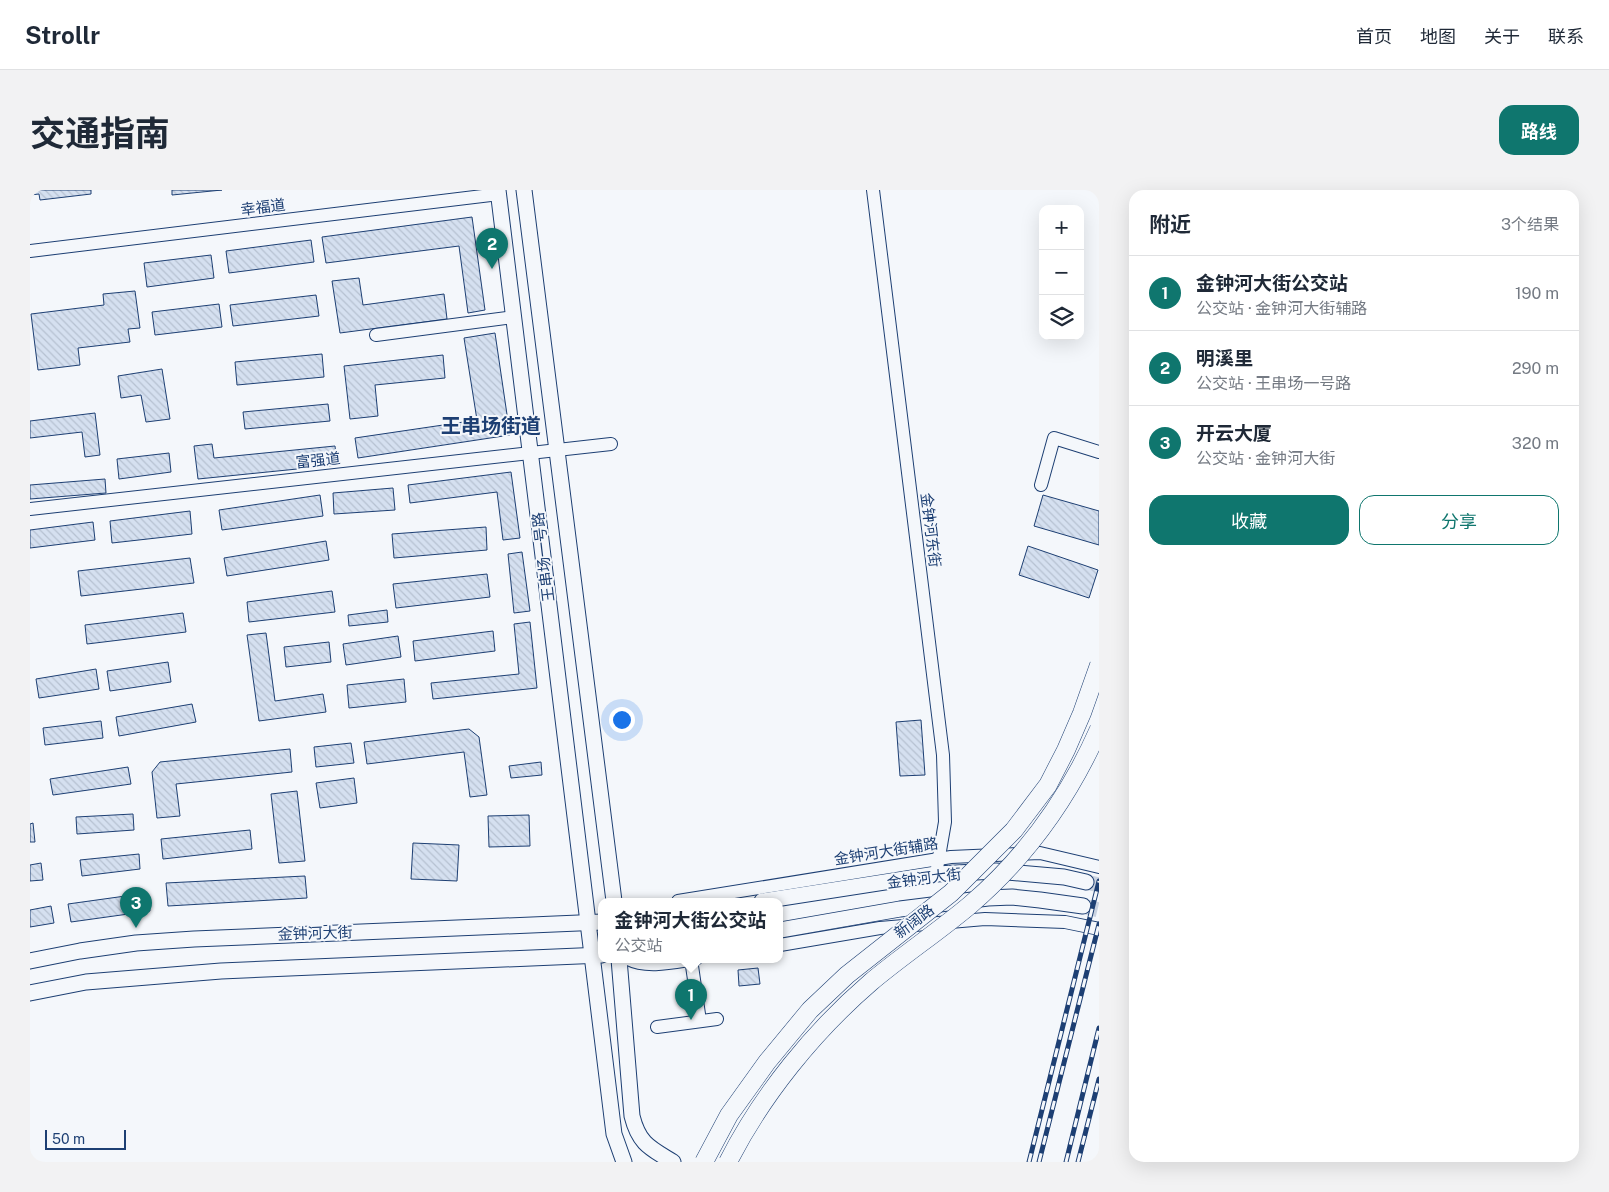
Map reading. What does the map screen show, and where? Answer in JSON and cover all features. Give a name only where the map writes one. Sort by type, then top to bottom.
[{"type":"highway","name":"新阔路","points":[[704,1162],[730,1115],[767,1062],[810,1010],[847,975],[951,893],[1014,830],[1048,785],[1082,713],[1099,665]]},
{"type":"highway","name":"新阔路","points":[[728,1162],[765,1101],[808,1044],[871,982],[968,906],[1016,861],[1056,808],[1085,761],[1099,729]]},
{"type":"main road","name":"王串场一号路","points":[[527,190],[556,450],[614,898]]},
{"type":"main road","name":"王串场一号路","points":[[499,192],[530,452],[595,922],[614,1134],[624,1162]]},
{"type":"main road","name":"金钟河大街","points":[[781,898],[936,874],[996,871],[1064,877],[1086,882]]},
{"type":"main road","name":"金钟河大街","points":[[783,929],[900,909],[988,898],[1031,899],[1083,906]]},
{"type":"main road","name":"金钟河大街","points":[[30,962],[80,951],[136,943],[595,922]]},
{"type":"main road","points":[[30,993],[86,982],[221,971],[597,955]]},
{"type":"main road","points":[[618,963],[632,1116],[636,1131],[653,1150],[673,1162]]},
{"type":"street","name":"金钟河东街","points":[[873,190],[943,756],[945,822],[936,874]]},
{"type":"street","name":"幸福道","points":[[30,251],[499,192]]},
{"type":"street","points":[[376,335],[514,317]]},
{"type":"street","points":[[1041,485],[1054,438],[1099,452]]},
{"type":"street","name":"富强道","points":[[30,509],[611,444]]},
{"type":"street","name":"金钟河大街辅路","points":[[696,898],[938,858],[1040,854],[1099,867]]},
{"type":"street","points":[[783,944],[880,928],[985,919],[1066,922],[1099,928]]},
{"type":"street","points":[[643,963],[661,963]]},
{"type":"street","points":[[693,963],[700,1021]]},
{"type":"street","points":[[658,1027],[717,1019]]},
{"type":"building","points":[[30,190],[91,190],[91,194],[40,200],[39,194],[30,195]]},
{"type":"building","points":[[172,190],[222,190],[172,195]]},
{"type":"building","points":[[472,217],[485,310],[468,313],[459,246],[326,263],[322,237]]},
{"type":"building","points":[[311,240],[314,262],[229,273],[226,251]]},
{"type":"building","points":[[211,255],[214,278],[147,287],[144,263]]},
{"type":"building","points":[[359,278],[363,305],[444,294],[447,319],[340,333],[332,281]]},
{"type":"building","points":[[135,291],[140,328],[128,329],[130,342],[78,348],[80,365],[38,370],[31,314],[104,305],[103,294]]},
{"type":"building","points":[[316,295],[319,316],[233,326],[230,305]]},
{"type":"building","points":[[219,304],[222,327],[155,335],[152,312]]},
{"type":"building","points":[[495,333],[510,435],[358,458],[355,438],[477,420],[464,338]]},
{"type":"building","points":[[322,354],[324,377],[237,385],[235,362]]},
{"type":"building","points":[[443,355],[445,378],[375,385],[378,416],[350,419],[344,366]]},
{"type":"building","points":[[162,369],[170,419],[146,422],[141,395],[121,398],[118,376]]},
{"type":"building","points":[[328,404],[330,421],[245,429],[243,412]]},
{"type":"building","points":[[95,413],[100,455],[85,457],[82,432],[30,438],[30,421]]},
{"type":"building","points":[[212,444],[214,458],[335,446],[337,465],[198,479],[194,446]]},
{"type":"building","points":[[169,453],[171,472],[119,479],[117,459]]},
{"type":"building","points":[[511,472],[520,538],[503,540],[497,492],[410,503],[408,485]]},
{"type":"building","points":[[105,479],[106,493],[30,499],[30,485]]},
{"type":"building","points":[[393,488],[395,510],[334,514],[333,493]]},
{"type":"building","points":[[320,495],[323,516],[222,530],[219,510]]},
{"type":"building","points":[[1043,495],[1099,511],[1099,545],[1034,526]]},
{"type":"building","points":[[190,511],[192,534],[112,543],[110,521]]},
{"type":"building","points":[[93,522],[95,540],[30,548],[30,530]]},
{"type":"building","points":[[486,527],[487,550],[394,558],[392,534]]},
{"type":"building","points":[[326,541],[329,560],[227,576],[224,558]]},
{"type":"building","points":[[1028,546],[1098,570],[1089,598],[1019,575]]},
{"type":"building","points":[[522,552],[530,611],[514,613],[508,554]]},
{"type":"building","points":[[190,558],[194,583],[81,596],[78,571]]},
{"type":"building","points":[[487,574],[490,597],[396,608],[393,584]]},
{"type":"building","points":[[332,591],[335,612],[249,622],[247,602]]},
{"type":"building","points":[[387,610],[388,622],[349,626],[348,615]]},
{"type":"building","points":[[183,613],[186,632],[87,644],[85,625]]},
{"type":"building","points":[[530,622],[537,688],[433,699],[431,683],[519,674],[514,624]]},
{"type":"building","points":[[493,631],[495,651],[415,661],[413,641]]},
{"type":"building","points":[[266,633],[275,701],[323,694],[326,712],[259,721],[247,635]]},
{"type":"building","points":[[398,636],[401,657],[346,665],[343,644]]},
{"type":"building","points":[[329,642],[331,662],[286,667],[284,647]]},
{"type":"building","points":[[168,662],[171,682],[110,691],[107,671]]},
{"type":"building","points":[[96,669],[99,689],[39,698],[36,679]]},
{"type":"building","points":[[404,679],[406,702],[349,708],[347,685]]},
{"type":"building","points":[[192,704],[196,722],[119,736],[116,717]]},
{"type":"building","points":[[921,720],[925,775],[900,776],[896,722]]},
{"type":"building","points":[[101,721],[103,738],[45,745],[43,728]]},
{"type":"building","points":[[469,729],[479,737],[487,795],[470,797],[464,752],[367,764],[364,742]]},
{"type":"building","points":[[351,743],[354,763],[316,767],[314,747]]},
{"type":"building","points":[[290,749],[292,772],[176,784],[180,816],[157,818],[152,772],[160,762]]},
{"type":"building","points":[[541,762],[542,775],[511,778],[509,766]]},
{"type":"building","points":[[128,767],[131,784],[53,795],[50,779]]},
{"type":"building","points":[[354,778],[357,803],[320,808],[316,783]]},
{"type":"building","points":[[297,791],[305,861],[279,863],[271,794]]},
{"type":"building","points":[[133,814],[134,830],[77,834],[76,817]]},
{"type":"building","points":[[529,815],[530,846],[489,847],[488,816]]},
{"type":"building","points":[[33,823],[35,842],[30,842],[30,824]]},
{"type":"building","points":[[250,830],[252,849],[163,859],[161,839]]},
{"type":"building","points":[[413,843],[459,845],[457,881],[411,879]]},
{"type":"building","points":[[139,854],[140,869],[82,876],[80,860]]},
{"type":"building","points":[[41,863],[43,880],[30,881],[30,865]]},
{"type":"building","points":[[305,876],[307,898],[168,906],[166,883]]},
{"type":"building","points":[[147,893],[150,911],[71,922],[68,904]]},
{"type":"building","points":[[51,906],[54,923],[30,927],[30,910]]},
{"type":"building","points":[[758,968],[760,984],[739,986],[738,970]]},
{"type":"tunnel","points":[[1086,882],[1099,885]]},
{"type":"tunnel","points":[[1083,906],[1099,910]]},
{"type":"railway","points":[[1029,1162],[1099,881]]},
{"type":"railway","points":[[1039,1162],[1099,924]]},
{"type":"railway","points":[[1066,1162],[1099,1028]]},
{"type":"railway","points":[[1078,1162],[1099,1079]]},
{"type":"place","name":"明溪里","points":[[492,269]]},
{"type":"place","name":"开云大厦","points":[[136,928]]},
{"type":"place","name":"金钟河大街公交站","points":[[691,1020]]},
{"type":"district","name":"王串场街道","points":[[491,426]]}]
